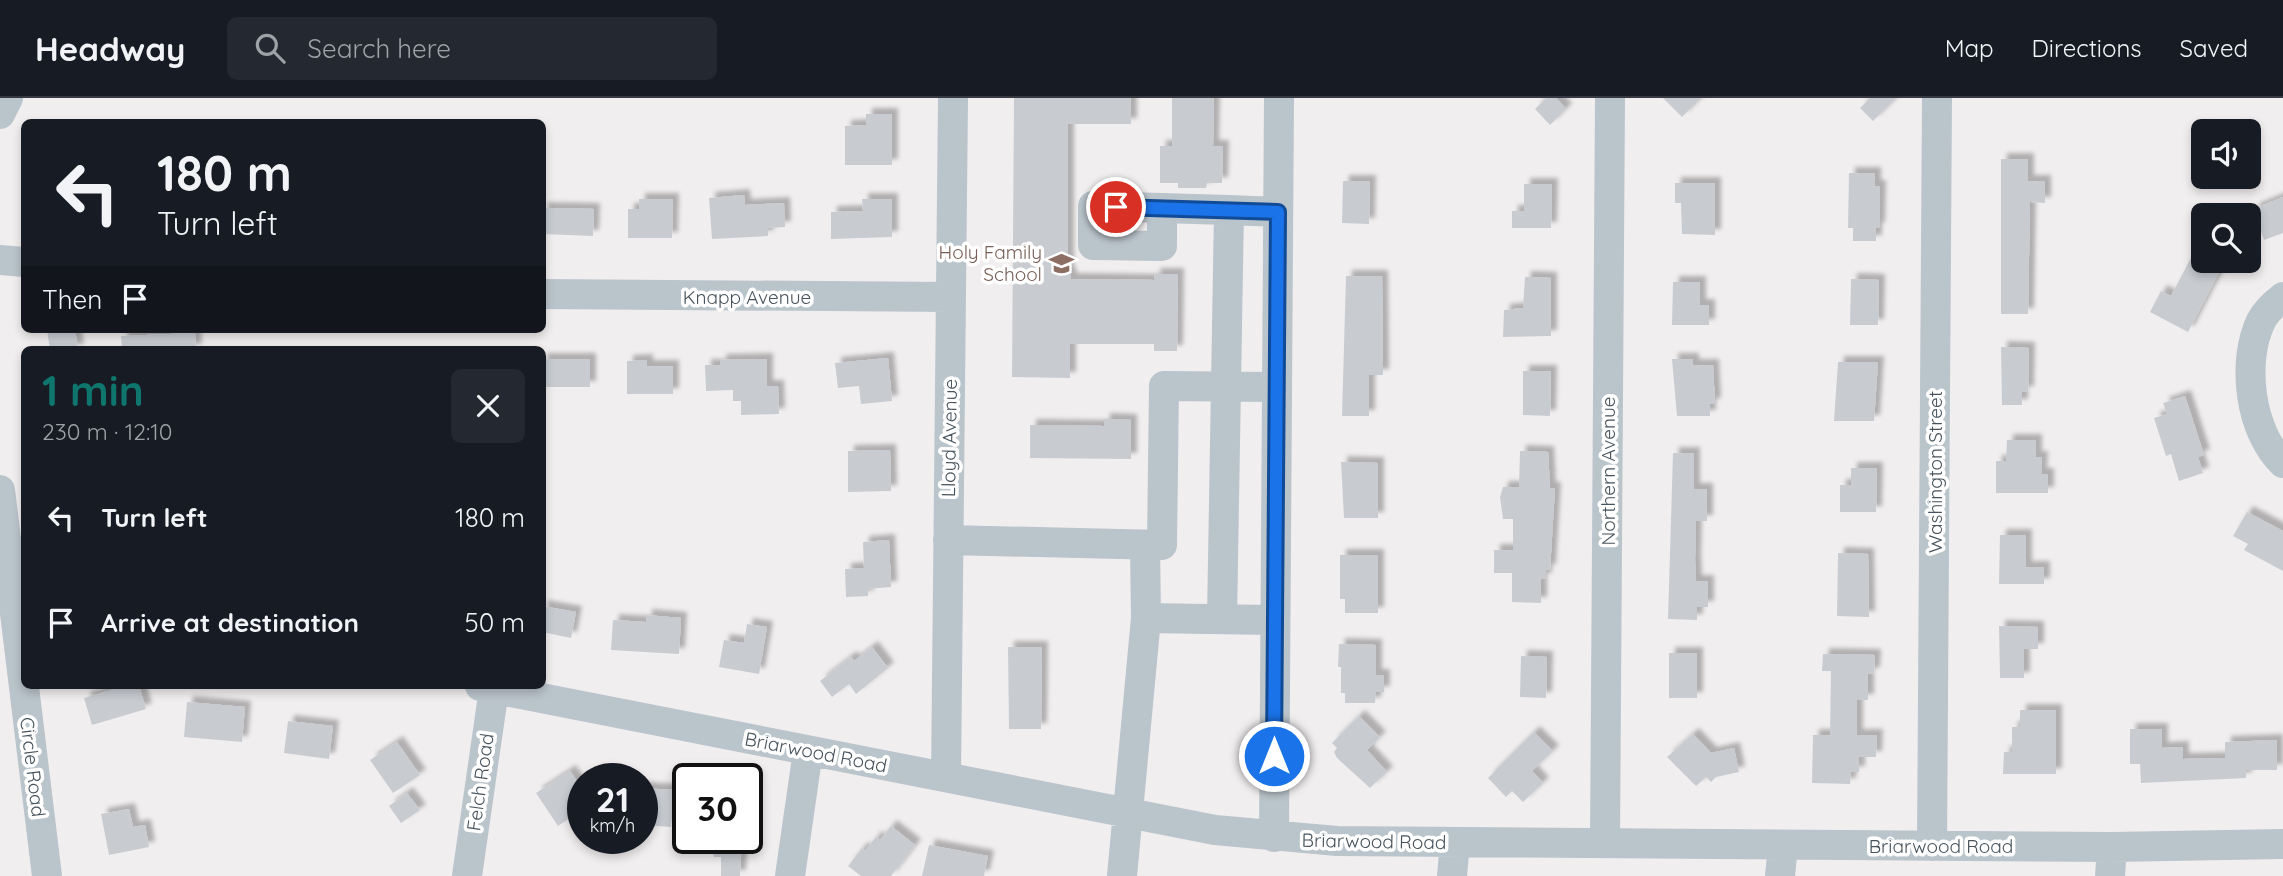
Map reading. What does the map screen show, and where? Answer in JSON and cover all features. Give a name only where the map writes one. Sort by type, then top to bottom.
[{"type":"street","points":[[0,114],[8,98]]},
{"type":"street","name":"Lloyd Avenue","points":[[946,777],[953,98]]},
{"type":"street","points":[[1273,837],[1279,98]]},
{"type":"street","name":"Northern Avenue","points":[[1605,844],[1610,98]]},
{"type":"street","name":"Washington Street","points":[[1932,846],[1937,98]]},
{"type":"street","points":[[1162,208],[1278,212]]},
{"type":"street","points":[[1222,619],[1229,210]]},
{"type":"street","points":[[0,260],[21,262]]},
{"type":"street","name":"Knapp Avenue","points":[[546,294],[951,297]]},
{"type":"street","points":[[2283,298],[2262,320],[2255,337],[2251,364],[2255,413],[2262,435],[2283,463]]},
{"type":"street","points":[[948,540],[1162,545],[1164,386],[1277,387]]},
{"type":"street","name":"Circle Road","points":[[0,490],[21,669]]},
{"type":"street","points":[[1122,876],[1146,618],[1145,545]]},
{"type":"street","points":[[1146,618],[1275,620]]},
{"type":"street","name":"Circle Road","points":[[24,689],[47,876]]},
{"type":"street","name":"Felch Road","points":[[467,876],[487,689]]},
{"type":"street","name":"Briarwood Road","points":[[497,689],[1128,813],[1273,837],[1455,842],[1932,846],[2111,862],[2283,844]]},
{"type":"street","points":[[790,876],[808,751]]},
{"type":"street","points":[[1452,876],[1455,842]]},
{"type":"street","points":[[1780,876],[1783,845]]},
{"type":"building","points":[[1014,98],[1131,98],[1131,124],[1068,124],[1068,273],[1071,279],[1155,280],[1154,274],[1178,274],[1177,351],[1154,351],[1154,344],[1070,344],[1070,378],[1012,377]]},
{"type":"building","points":[[1172,98],[1214,98],[1213,146],[1223,146],[1222,183],[1207,183],[1206,188],[1178,188],[1178,183],[1160,183],[1160,146],[1172,146]]},
{"type":"building","points":[[1546,98],[1556,98],[1566,109],[1550,125],[1535,109]]},
{"type":"building","points":[[1663,98],[1701,98],[1682,117]]},
{"type":"building","points":[[1870,98],[1896,98],[1873,121],[1860,108]]},
{"type":"building","points":[[866,114],[892,114],[892,165],[845,165],[845,126],[866,125]]},
{"type":"building","points":[[2001,159],[2028,159],[2028,181],[2045,181],[2045,203],[2030,202],[2028,314],[2001,314]]},
{"type":"building","points":[[1849,173],[1875,173],[1875,186],[1880,186],[1876,241],[1853,241],[1853,228],[1848,228]]},
{"type":"building","points":[[1343,181],[1370,181],[1369,224],[1342,223]]},
{"type":"building","points":[[1675,183],[1715,183],[1715,235],[1682,234],[1681,203],[1675,203]]},
{"type":"building","points":[[1524,184],[1552,184],[1551,228],[1512,228],[1512,211],[1524,211]]},
{"type":"building","points":[[744,195],[745,205],[784,203],[785,227],[768,228],[768,236],[712,239],[709,198]]},
{"type":"building","points":[[2283,197],[2283,233],[2264,240],[2261,232],[2261,206]]},
{"type":"building","points":[[639,199],[673,199],[672,238],[628,238],[628,209],[639,209]]},
{"type":"building","points":[[862,199],[892,199],[892,237],[831,239],[831,212],[863,211]]},
{"type":"building","points":[[546,208],[594,209],[593,236],[546,234]]},
{"type":"building","points":[[2191,258],[2191,273],[2219,273],[2188,332],[2150,312],[2161,291],[2171,296]]},
{"type":"building","points":[[1346,276],[1382,276],[1383,375],[1369,375],[1369,416],[1342,416]]},
{"type":"building","points":[[1525,277],[1551,278],[1551,336],[1503,337],[1504,310],[1523,308]]},
{"type":"building","points":[[1851,279],[1879,280],[1878,325],[1850,325]]},
{"type":"building","points":[[1673,282],[1700,282],[1700,305],[1709,305],[1709,325],[1672,325]]},
{"type":"building","points":[[48,333],[76,333],[77,346],[49,346]]},
{"type":"building","points":[[195,333],[196,346],[122,346],[121,336]]},
{"type":"building","points":[[2001,347],[2029,348],[2028,392],[2022,392],[2022,405],[2002,405]]},
{"type":"building","points":[[888,358],[892,401],[861,404],[859,386],[838,388],[835,363]]},
{"type":"building","points":[[546,359],[590,359],[590,387],[546,387]]},
{"type":"building","points":[[767,359],[767,386],[778,386],[779,414],[741,415],[741,401],[733,401],[733,390],[706,391],[705,365],[721,365],[720,360]]},
{"type":"building","points":[[1672,359],[1693,359],[1693,365],[1713,365],[1715,404],[1710,404],[1710,416],[1677,416]]},
{"type":"building","points":[[647,360],[647,366],[673,366],[673,394],[627,394],[627,361]]},
{"type":"building","points":[[1838,362],[1878,362],[1874,421],[1834,421]]},
{"type":"building","points":[[1523,371],[1551,371],[1550,416],[1523,415]]},
{"type":"building","points":[[2185,396],[2204,455],[2198,457],[2203,473],[2179,481],[2171,454],[2166,456],[2154,418],[2167,414],[2163,403]]},
{"type":"building","points":[[1104,419],[1131,420],[1131,459],[1030,458],[1030,425],[1104,426]]},
{"type":"building","points":[[2007,440],[2036,440],[2036,457],[2042,457],[2041,474],[2048,474],[2048,493],[1996,493],[1996,461],[2006,461]]},
{"type":"building","points":[[890,450],[891,491],[848,492],[848,451]]},
{"type":"building","points":[[1520,451],[1548,452],[1550,488],[1555,488],[1550,570],[1546,570],[1546,579],[1541,578],[1541,603],[1512,602],[1512,573],[1494,573],[1494,550],[1513,550],[1513,519],[1503,519],[1500,497],[1503,487],[1519,487]]},
{"type":"building","points":[[1673,453],[1694,453],[1694,489],[1707,489],[1707,521],[1696,521],[1695,560],[1696,581],[1708,581],[1708,607],[1697,607],[1697,620],[1668,619]]},
{"type":"building","points":[[1341,462],[1378,463],[1378,518],[1344,518]]},
{"type":"building","points":[[1851,468],[1877,468],[1876,512],[1840,512],[1840,485],[1851,485]]},
{"type":"building","points":[[2247,512],[2283,531],[2283,571],[2244,550],[2248,544],[2233,536]]},
{"type":"building","points":[[2000,535],[2026,535],[2026,567],[2044,567],[2044,584],[1999,584]]},
{"type":"building","points":[[889,540],[891,587],[868,589],[868,596],[846,597],[845,569],[864,568],[863,542]]},
{"type":"building","points":[[1838,553],[1868,554],[1869,617],[1837,616]]},
{"type":"building","points":[[1340,555],[1378,555],[1378,613],[1345,613],[1345,599],[1340,599]]},
{"type":"building","points":[[546,607],[576,612],[571,638],[546,633]]},
{"type":"building","points":[[646,615],[681,618],[679,654],[611,650],[613,620],[646,622]]},
{"type":"building","points":[[747,624],[767,627],[759,674],[719,667],[724,640],[744,643]]},
{"type":"building","points":[[1999,626],[2038,627],[2038,649],[2024,649],[2024,678],[2000,678]]},
{"type":"building","points":[[1339,644],[1376,645],[1376,675],[1384,675],[1384,692],[1376,692],[1375,703],[1345,703],[1345,693],[1341,693],[1341,667],[1338,667]]},
{"type":"building","points":[[872,647],[888,668],[856,694],[849,684],[832,697],[820,681],[851,657],[854,661]]},
{"type":"building","points":[[1008,647],[1042,647],[1041,729],[1009,729]]},
{"type":"building","points":[[1669,653],[1697,653],[1697,698],[1669,698]]},
{"type":"building","points":[[1823,654],[1875,655],[1874,673],[1868,674],[1868,700],[1857,700],[1857,735],[1877,735],[1876,757],[1859,757],[1859,772],[1851,772],[1850,784],[1812,783],[1813,735],[1830,735],[1831,671],[1822,671]]},
{"type":"building","points":[[1521,656],[1547,657],[1546,698],[1520,697]]},
{"type":"building","points":[[115,689],[140,689],[146,709],[92,725],[84,698]]},
{"type":"building","points":[[187,702],[245,707],[242,742],[184,737]]},
{"type":"building","points":[[2020,710],[2056,710],[2056,774],[2003,774],[2004,752],[2012,752],[2012,727],[2020,727]]},
{"type":"building","points":[[1359,716],[1380,737],[1367,750],[1387,772],[1370,788],[1337,758],[1334,752],[1337,748],[1332,743]]},
{"type":"building","points":[[288,721],[333,726],[329,759],[284,753]]},
{"type":"building","points":[[2130,729],[2162,729],[2162,748],[2183,747],[2183,759],[2225,758],[2225,742],[2277,740],[2277,770],[2246,770],[2246,778],[2141,783],[2140,764],[2130,764]]},
{"type":"building","points":[[1534,732],[1553,751],[1532,771],[1543,783],[1523,802],[1512,791],[1506,797],[1488,778]]},
{"type":"building","points":[[1693,734],[1711,753],[1734,748],[1739,772],[1716,777],[1711,782],[1706,777],[1696,786],[1667,757]]},
{"type":"building","points":[[397,742],[420,775],[393,793],[370,760]]},
{"type":"building","points":[[567,773],[567,820],[558,826],[536,793]]},
{"type":"building","points":[[658,789],[672,790],[671,827],[658,826]]},
{"type":"building","points":[[407,793],[420,810],[401,823],[389,806]]},
{"type":"building","points":[[129,809],[133,827],[145,825],[149,847],[109,855],[101,814]]},
{"type":"building","points":[[891,826],[915,845],[891,876],[861,876],[848,866],[862,848],[865,851],[876,837],[880,840]]},
{"type":"building","points":[[929,845],[988,856],[984,876],[922,876]]},
{"type":"building","points":[[713,854],[741,854],[740,876],[721,876],[721,857],[714,857]]},
{"type":"place","name":"Holy Family School","points":[[1062,263]]},
{"type":"route","points":[[1116,207],[1278,212],[1274,756]]}]
